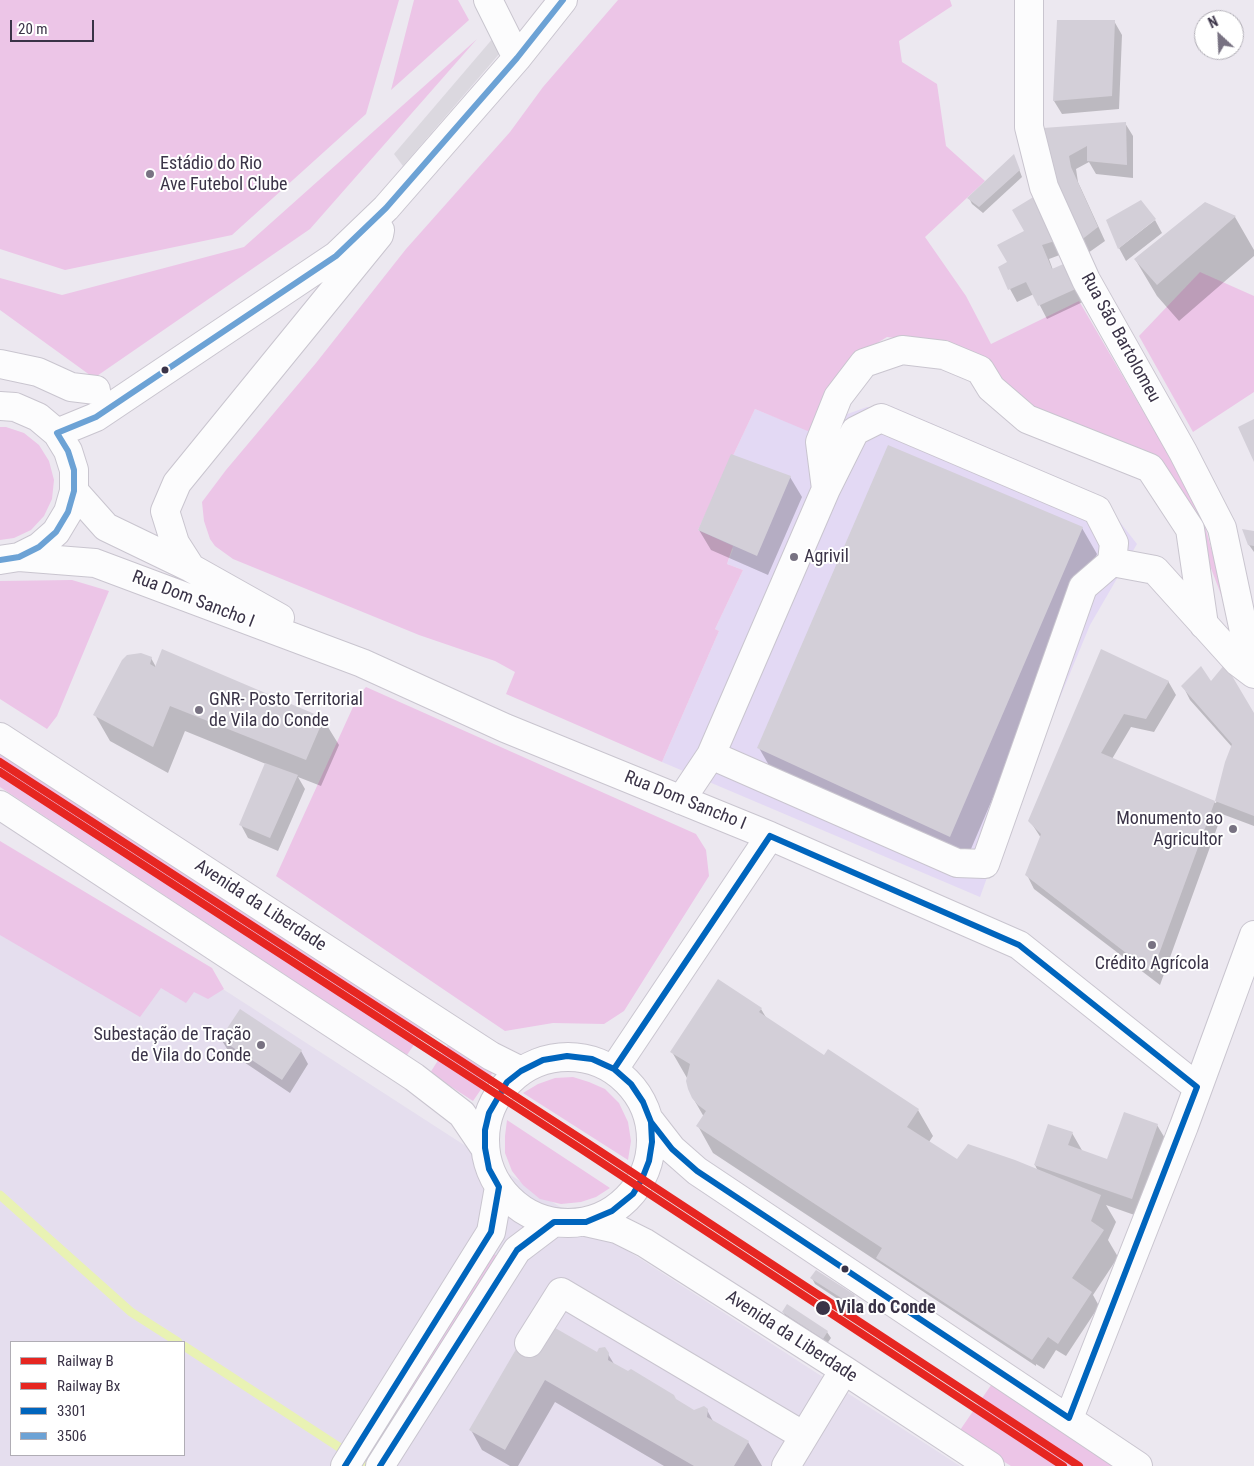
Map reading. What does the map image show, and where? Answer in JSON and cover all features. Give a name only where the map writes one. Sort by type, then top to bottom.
[{"type":"street","points":[[488,0],[517,58]]},
{"type":"street","points":[[57,433],[96,417],[336,256],[380,214],[517,58],[563,0]]},
{"type":"street","name":"Rua São Bartolomeu","points":[[1029,0],[1029,127],[1044,187],[1086,280],[1183,452],[1222,528],[1248,650],[1254,667]]},
{"type":"street","points":[[191,568],[175,543],[165,511],[177,483],[379,235],[380,214]]},
{"type":"street","points":[[826,489],[820,442],[838,397],[864,363],[902,350],[944,355],[980,370],[991,388],[1027,419],[1150,468],[1190,529],[1204,624]]},
{"type":"street","points":[[0,364],[38,372],[71,387],[96,390]]},
{"type":"street","name":"Rua Dom Sancho I","points":[[0,406],[15,406],[38,417],[57,433],[68,451],[74,470],[74,491],[68,512],[56,532],[40,547],[9,558]]},
{"type":"street","points":[[681,800],[711,755],[826,489],[855,430],[881,418],[1097,510],[1114,543],[1112,562],[1082,587],[985,864],[957,863],[711,755]]},
{"type":"street","name":"Rua Dom Sancho I","points":[[74,491],[106,527],[191,568],[362,663]]},
{"type":"street","name":"Rua Dom Sancho I","points":[[9,558],[95,563],[362,663],[504,728],[770,836],[1018,944],[1197,1087]]},
{"type":"street","points":[[1112,562],[1155,570],[1238,662],[1254,674]]},
{"type":"street","name":"Avenida da Liberdade","points":[[0,737],[491,1056],[521,1071]]},
{"type":"street","points":[[0,804],[414,1077],[462,1114],[485,1148]]},
{"type":"street","points":[[614,1069],[770,836]]},
{"type":"street","points":[[1069,1418],[1184,1126],[1254,935]]},
{"type":"street","points":[[567,1056],[592,1059],[614,1069],[631,1084],[643,1102],[650,1122],[652,1142],[649,1161],[633,1194],[612,1211],[586,1222],[570,1224],[533,1216],[514,1204],[499,1187],[489,1169],[485,1148],[485,1130],[489,1113],[503,1088],[521,1071],[543,1060],[567,1056]]},
{"type":"street","points":[[650,1122],[672,1149],[697,1171],[1069,1418],[1138,1466]]},
{"type":"street","points":[[345,1466],[491,1232],[499,1187]]},
{"type":"street","points":[[380,1466],[517,1250],[554,1222]]},
{"type":"street","name":"Avenida da Liberdade","points":[[586,1222],[617,1229],[645,1243],[990,1466]]},
{"type":"street","points":[[529,1343],[561,1292],[804,1436]]},
{"type":"street","points":[[786,1466],[844,1370]]},
{"type":"shaded area","name":"Estádio do Rio Ave Futebol Clube","points":[[0,0],[399,0],[366,114],[232,235],[65,270],[0,249]]},
{"type":"shaded area","points":[[414,0],[458,0],[469,20],[391,90]]},
{"type":"shaded area","points":[[618,0],[950,0],[952,6],[899,41],[902,62],[937,84],[946,146],[985,181],[925,237],[966,296],[991,344],[1079,301],[1164,447],[1205,526],[1231,621],[1198,534],[1148,457],[1037,413],[925,342],[887,337],[850,360],[810,432],[755,409],[698,530],[733,546],[727,564],[743,570],[715,629],[719,631],[662,762],[506,694],[515,672],[495,661],[419,635],[233,559],[215,546],[210,539],[204,521],[202,502],[406,249],[510,132],[543,87]]},
{"type":"shaded area","points":[[494,37],[500,53],[403,166],[394,154]]},
{"type":"shaded area","points":[[477,39],[310,229],[94,378],[0,310],[0,278],[62,295],[244,247]]},
{"type":"shaded area","points":[[1200,272],[1254,296],[1254,392],[1193,432],[1139,336]]},
{"type":"shaded area","points":[[891,406],[1099,495],[1137,544],[1090,625],[997,850],[980,897],[662,762],[719,631],[715,629],[743,570],[727,564],[733,549],[698,530],[755,409],[810,431],[828,421],[867,407]]},
{"type":"shaded area","points":[[0,427],[24,433],[39,445],[49,461],[54,480],[52,499],[44,516],[31,530],[14,538],[0,540]]},
{"type":"shaded area","points":[[72,580],[109,591],[57,716],[47,729],[0,699],[0,581]]},
{"type":"shaded area","points":[[366,687],[696,834],[706,850],[709,876],[624,1011],[604,1024],[553,1023],[505,1031],[276,876],[358,696]]},
{"type":"shaded area","points":[[0,753],[424,1030],[407,1055],[0,787]]},
{"type":"shaded area","points":[[0,841],[212,968],[224,989],[208,999],[194,992],[186,1003],[161,988],[140,1017],[0,935]]},
{"type":"shaded area","points":[[0,845],[960,1466],[0,1466]]},
{"type":"shaded area","points":[[449,1043],[493,1072],[473,1101],[430,1073]]},
{"type":"shaded area","points":[[573,1077],[605,1089],[619,1103],[628,1122],[631,1141],[628,1160],[523,1093],[538,1084],[555,1078]]},
{"type":"shaded area","points":[[507,1120],[610,1188],[596,1197],[581,1202],[561,1204],[540,1199],[523,1185],[512,1171],[505,1153]]},
{"type":"shaded area","points":[[491,1252],[500,1258],[375,1454],[367,1450]]},
{"type":"shaded area","points":[[996,1378],[1124,1466],[1011,1466],[958,1433]]},
{"type":"building","points":[[1057,20],[1115,20],[1112,96],[1053,101]]},
{"type":"building","points":[[1126,122],[1127,165],[1087,161],[1087,146],[1069,156],[1071,167],[1098,227],[1080,241],[1063,207],[1043,128]]},
{"type":"building","points":[[1014,154],[1020,170],[979,207],[967,198]]},
{"type":"building","points":[[1035,196],[1058,240],[1042,245],[1052,269],[1068,262],[1080,287],[1038,306],[1026,282],[1008,290],[998,267],[1007,262],[997,245],[1024,231],[1012,210]]},
{"type":"building","points":[[1141,200],[1156,219],[1118,249],[1106,220]]},
{"type":"building","points":[[1205,202],[1236,216],[1157,285],[1134,259]]},
{"type":"building","points":[[1254,419],[1254,462],[1238,427]]},
{"type":"building","points":[[888,445],[1083,527],[950,837],[757,748]]},
{"type":"building","points":[[731,454],[791,476],[757,556],[698,530]]},
{"type":"building","points":[[1242,529],[1254,531],[1254,546],[1248,545]]},
{"type":"building","points":[[162,649],[324,718],[306,760],[170,706],[153,747],[93,715],[122,660],[127,655],[141,653],[152,657],[150,664],[155,667]]},
{"type":"building","points":[[1101,649],[1169,681],[1146,719],[1124,714],[1101,753],[1215,801],[1152,973],[1025,875],[1041,834],[1028,821]]},
{"type":"building","points":[[1225,664],[1254,713],[1254,816],[1215,801],[1225,762],[1232,744],[1181,686],[1201,666],[1211,681]]},
{"type":"building","points":[[265,763],[298,775],[270,838],[239,825]]},
{"type":"building","points":[[718,979],[762,1008],[759,1012],[824,1055],[828,1049],[919,1109],[907,1127],[957,1159],[968,1144],[1015,1160],[1101,1195],[1091,1221],[1104,1230],[1072,1278],[1092,1292],[1058,1344],[1048,1337],[1032,1360],[876,1258],[882,1248],[696,1126],[706,1111],[692,1098],[688,1089],[686,1081],[690,1064],[670,1052]]},
{"type":"building","name":"Subestação de Tração de Vila do Conde","points":[[240,1009],[302,1050],[282,1080],[220,1039]]},
{"type":"building","points":[[1124,1112],[1158,1124],[1132,1199],[1034,1165],[1048,1124],[1073,1132],[1068,1145],[1107,1159]]},
{"type":"building","points":[[816,1270],[855,1295],[849,1303],[810,1278]]},
{"type":"building","points":[[787,1304],[828,1331],[823,1339],[782,1312]]},
{"type":"building","points":[[550,1325],[597,1352],[599,1348],[605,1347],[609,1353],[608,1360],[628,1371],[631,1369],[674,1395],[676,1399],[694,1410],[704,1406],[708,1409],[707,1417],[749,1441],[734,1466],[694,1466],[545,1380],[505,1450],[469,1430],[522,1339]]},
{"type":"waterway","points":[[0,1195],[131,1312],[176,1341]]},
{"type":"waterway","points":[[185,1347],[368,1466]]},
{"type":"rail line","name":"B","points":[[0,762],[586,1142],[1079,1466]]},
{"type":"rail line","name":"Bx","points":[[0,772],[581,1149],[1063,1466]]},
{"type":"transit line","name":"3506","points":[[0,560],[19,557],[39,547],[56,532],[68,512],[74,491],[74,470],[68,451],[57,433],[96,417],[336,256],[386,208],[517,58],[563,0]]},
{"type":"transit line","name":"3301","points":[[770,836],[1019,945],[1197,1087],[1069,1418],[697,1171],[672,1149],[651,1122],[643,1102],[631,1084],[614,1069],[770,836]]},
{"type":"transit line","name":"3301","points":[[345,1466],[491,1232],[499,1187],[489,1169],[485,1148],[485,1130],[489,1113],[507,1082],[521,1071],[543,1060],[567,1056],[592,1059],[614,1069],[631,1084],[643,1102],[651,1122],[652,1142],[649,1161],[642,1179],[633,1194],[612,1211],[586,1222],[554,1222],[517,1250],[380,1466]]},
{"type":"place","name":"Estádio do Rio Ave Futebol Clube","points":[[150,174]]},
{"type":"place","name":"Agrivil","points":[[794,557]]},
{"type":"place","name":"GNR- Posto Territorial de Vila do Conde","points":[[199,710]]},
{"type":"place","name":"Monumento ao Agricultor","points":[[1233,829]]},
{"type":"place","name":"Crédito Agrícola","points":[[1152,945]]},
{"type":"place","name":"Subestação de Tração de Vila do Conde","points":[[261,1045]]},
{"type":"place","name":"Vila do Conde","points":[[823,1308]]}]
